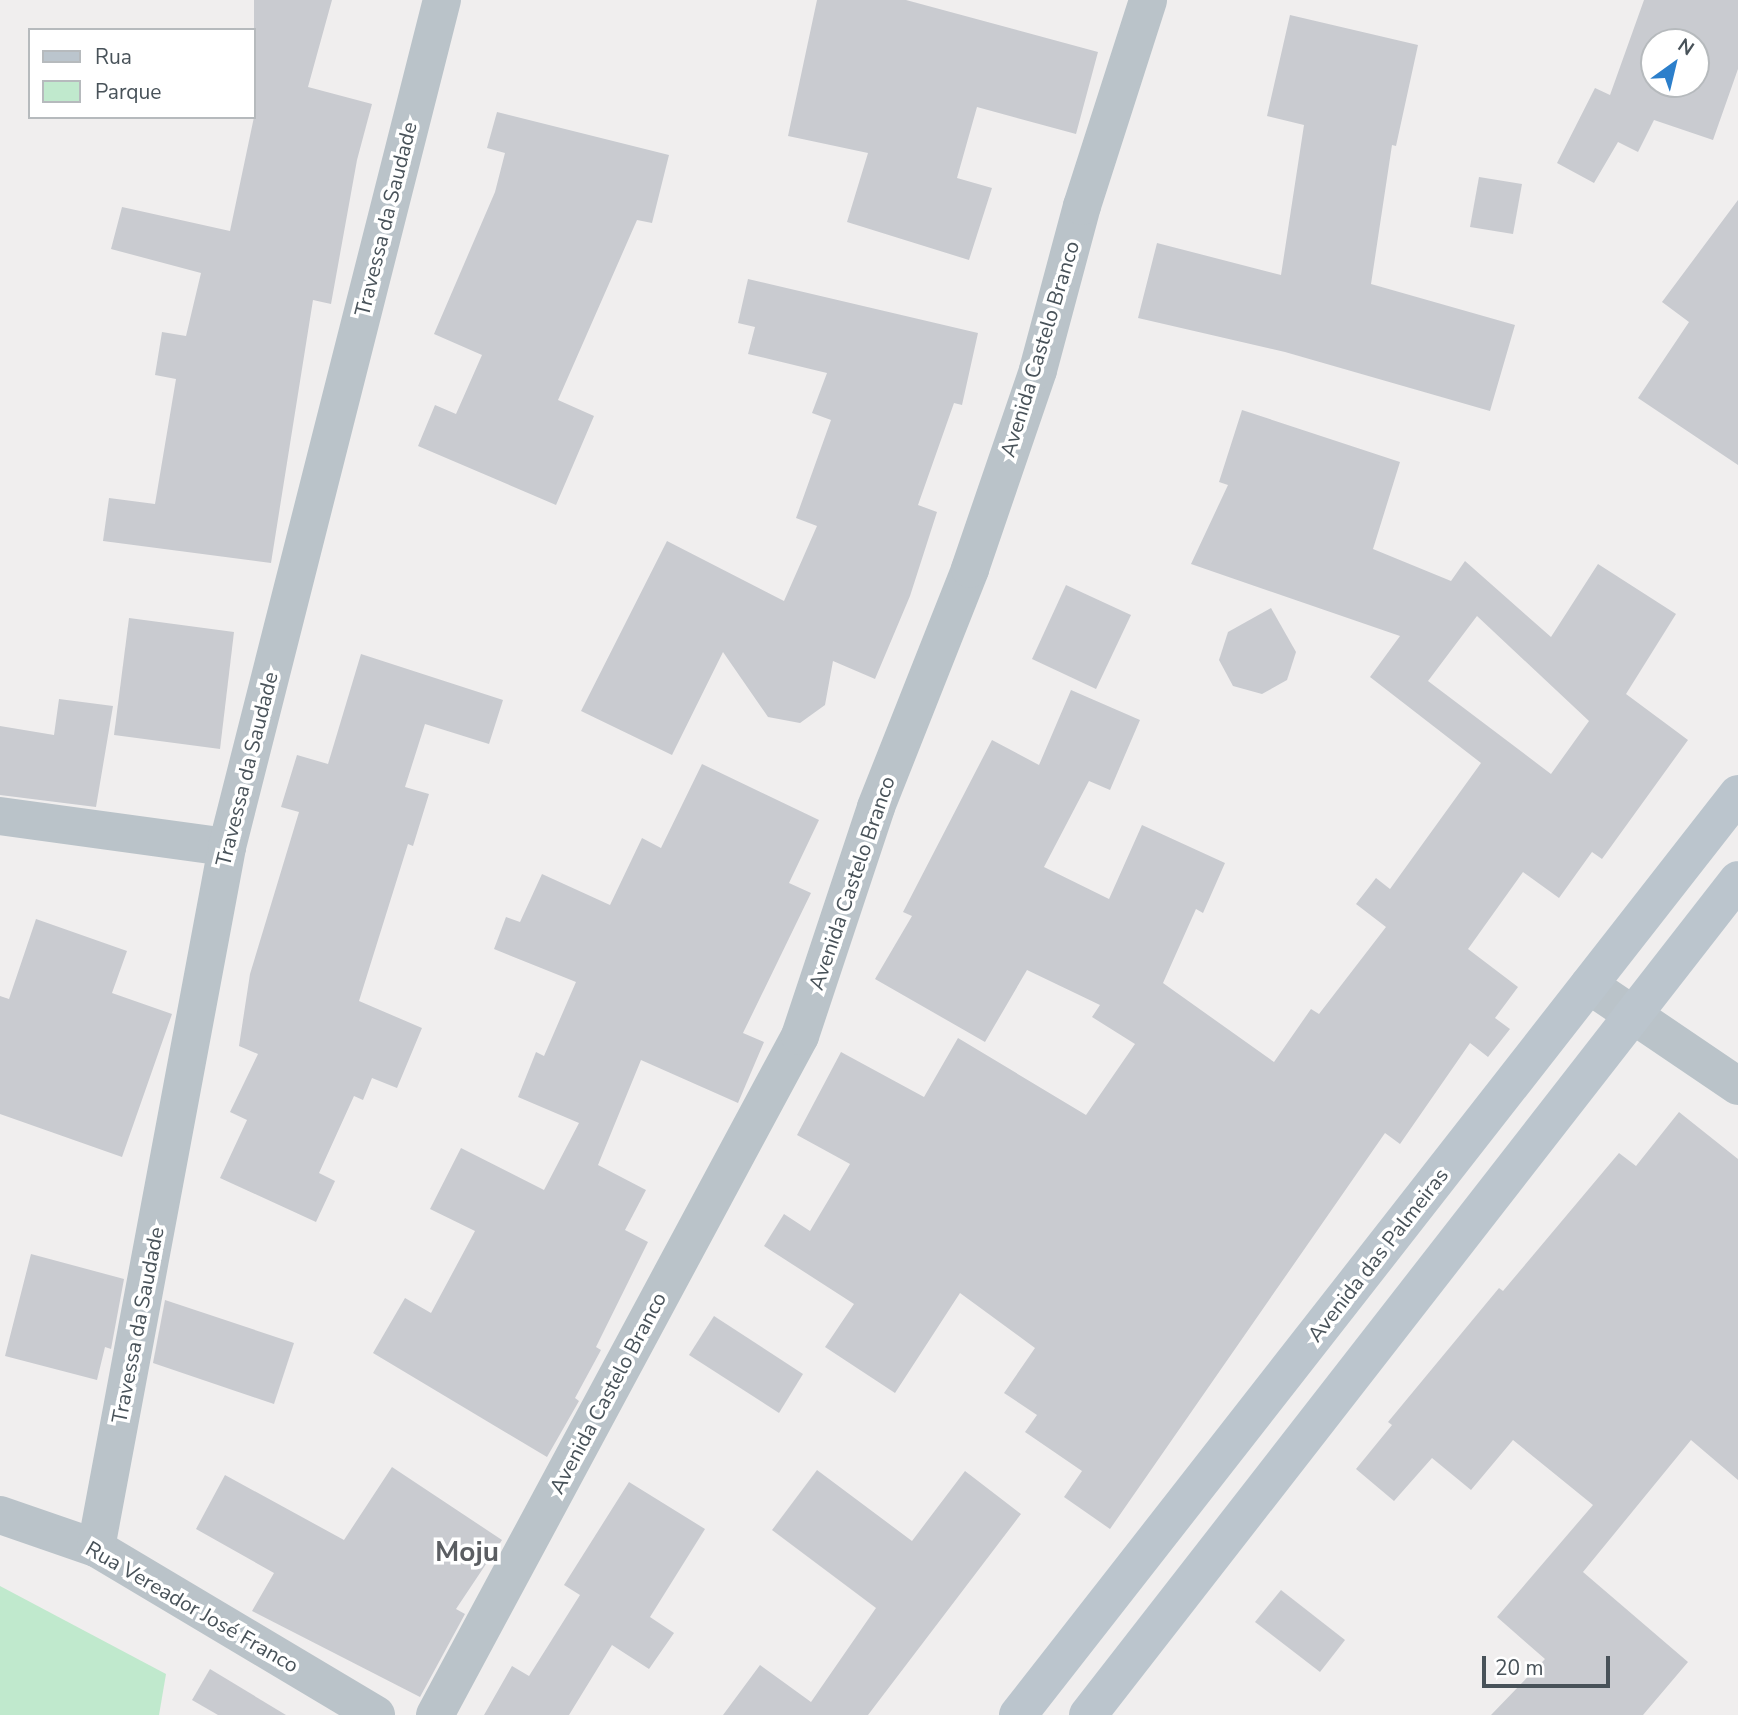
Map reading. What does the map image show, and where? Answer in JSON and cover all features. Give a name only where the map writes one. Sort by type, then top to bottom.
[{"type":"main road","name":"Avenida das Palmeiras","points":[[1018,1715],[1738,794]]},
{"type":"main road","points":[[1088,1715],[1738,880]]},
{"type":"street","name":"Travessa da Saudade","points":[[96,1548],[227,847],[442,0]]},
{"type":"street","name":"Avenida Castelo Branco","points":[[435,1715],[800,1036],[876,807],[971,569],[1038,370],[1082,206],[1148,0]]},
{"type":"street","points":[[0,817],[227,847]]},
{"type":"street","points":[[1589,985],[1631,1017],[1738,1086]]},
{"type":"street","name":"Rua Vereador José Franco","points":[[0,1514],[96,1548],[376,1715]]},
{"type":"green space","points":[[0,1586],[166,1674],[159,1715],[0,1715]]},
{"type":"building","points":[[254,0],[332,0],[308,87],[372,104],[357,160],[331,304],[313,300],[271,563],[103,541],[109,498],[155,504],[176,379],[155,375],[162,332],[186,336],[201,273],[111,249],[122,207],[230,231],[254,119],[256,119]]},
{"type":"building","points":[[817,0],[906,0],[1098,52],[1076,134],[977,107],[957,178],[992,188],[969,260],[847,222],[868,153],[788,136]]},
{"type":"building","points":[[1644,0],[1738,0],[1738,69],[1713,140],[1654,120],[1638,152],[1618,142],[1594,183],[1557,163],[1595,88],[1610,95]]},
{"type":"building","points":[[1290,15],[1418,45],[1396,146],[1392,145],[1371,284],[1515,325],[1490,411],[1285,352],[1138,318],[1157,243],[1281,275],[1304,125],[1267,116]]},
{"type":"building","points":[[497,112],[669,155],[652,223],[637,220],[558,400],[594,416],[556,505],[418,446],[435,405],[456,414],[482,355],[434,334],[495,192],[505,153],[487,148]]},
{"type":"building","points":[[1479,177],[1522,184],[1513,234],[1470,227]]},
{"type":"building","points":[[1738,200],[1738,465],[1638,398],[1689,322],[1662,302]]},
{"type":"building","points":[[748,279],[978,333],[962,405],[954,403],[918,505],[937,512],[910,596],[875,679],[833,661],[825,705],[800,723],[768,717],[723,652],[672,755],[581,711],[667,541],[784,601],[817,526],[796,518],[831,420],[812,413],[827,373],[748,354],[755,327],[738,323]]},
{"type":"building","points":[[1242,410],[1400,462],[1373,549],[1451,581],[1465,561],[1551,637],[1598,564],[1676,614],[1626,694],[1688,740],[1602,859],[1592,852],[1559,898],[1523,872],[1468,949],[1518,987],[1495,1018],[1510,1029],[1488,1057],[1470,1043],[1400,1144],[1385,1133],[1110,1529],[1064,1497],[1082,1471],[1025,1432],[1037,1415],[1004,1393],[1035,1348],[960,1293],[895,1393],[825,1347],[854,1304],[764,1246],[784,1214],[810,1231],[850,1164],[797,1135],[841,1052],[924,1097],[958,1038],[1086,1115],[1135,1044],[1092,1017],[1100,1005],[1027,970],[985,1042],[875,979],[912,916],[903,912],[992,740],[1039,765],[1071,690],[1140,720],[1110,790],[1089,781],[1044,867],[1109,899],[1142,825],[1225,863],[1203,913],[1196,909],[1163,983],[1274,1062],[1311,1009],[1319,1014],[1386,927],[1356,904],[1376,878],[1390,889],[1481,763],[1370,677],[1400,636],[1191,564],[1228,485],[1219,482]],"holes":[[[1477,616],[1589,721],[1551,774],[1428,681]]]},
{"type":"building","points":[[1066,585],[1131,615],[1096,689],[1032,659]]},
{"type":"building","points":[[1271,608],[1296,652],[1287,680],[1262,694],[1233,686],[1219,660],[1228,632]]},
{"type":"building","points":[[129,618],[234,632],[220,749],[114,735]]},
{"type":"building","points":[[361,654],[503,700],[489,744],[425,724],[405,787],[429,794],[413,846],[408,844],[359,1001],[422,1028],[397,1088],[372,1078],[363,1100],[354,1096],[319,1173],[335,1181],[316,1222],[220,1178],[247,1120],[230,1112],[258,1054],[239,1046],[250,974],[299,812],[281,807],[297,755],[328,764]]},
{"type":"building","points":[[59,699],[113,706],[96,807],[0,795],[0,726],[54,735]]},
{"type":"building","points":[[702,764],[819,820],[789,883],[811,893],[743,1033],[764,1042],[738,1103],[641,1060],[598,1165],[646,1190],[625,1230],[648,1242],[596,1347],[601,1350],[575,1398],[579,1401],[547,1457],[373,1353],[405,1298],[431,1313],[475,1231],[430,1209],[461,1148],[544,1190],[579,1123],[518,1097],[536,1052],[544,1056],[576,982],[494,949],[506,917],[520,922],[542,874],[610,905],[642,838],[661,848]]},
{"type":"building","points":[[36,919],[127,951],[112,993],[172,1014],[122,1157],[0,1114],[0,996],[9,999]]},
{"type":"building","points":[[1679,1112],[1738,1159],[1738,1480],[1691,1440],[1583,1572],[1688,1662],[1643,1715],[1491,1715],[1545,1659],[1497,1617],[1593,1505],[1513,1440],[1471,1490],[1432,1458],[1394,1501],[1356,1469],[1392,1425],[1388,1422],[1499,1288],[1503,1291],[1619,1153],[1636,1166]]},
{"type":"building","points":[[31,1254],[124,1279],[111,1349],[105,1347],[97,1380],[5,1356]]},
{"type":"building","points":[[165,1300],[294,1343],[274,1404],[153,1363]]},
{"type":"building","points":[[714,1316],[803,1374],[779,1413],[689,1355]]},
{"type":"building","points":[[392,1467],[502,1540],[456,1609],[465,1614],[420,1697],[252,1611],[274,1573],[196,1529],[225,1475],[344,1540]]},
{"type":"building","points":[[817,1470],[912,1541],[965,1471],[1021,1514],[868,1715],[723,1715],[760,1665],[811,1702],[876,1608],[772,1530]]},
{"type":"building","points":[[629,1482],[705,1529],[650,1617],[674,1633],[649,1669],[612,1645],[569,1715],[484,1715],[512,1666],[529,1676],[580,1595],[564,1585]]},
{"type":"building","points":[[1281,1590],[1345,1640],[1320,1672],[1255,1622]]},
{"type":"building","points":[[210,1669],[286,1715],[218,1715],[192,1700]]},
{"type":"district","name":"Moju","points":[[467,1552]]}]
